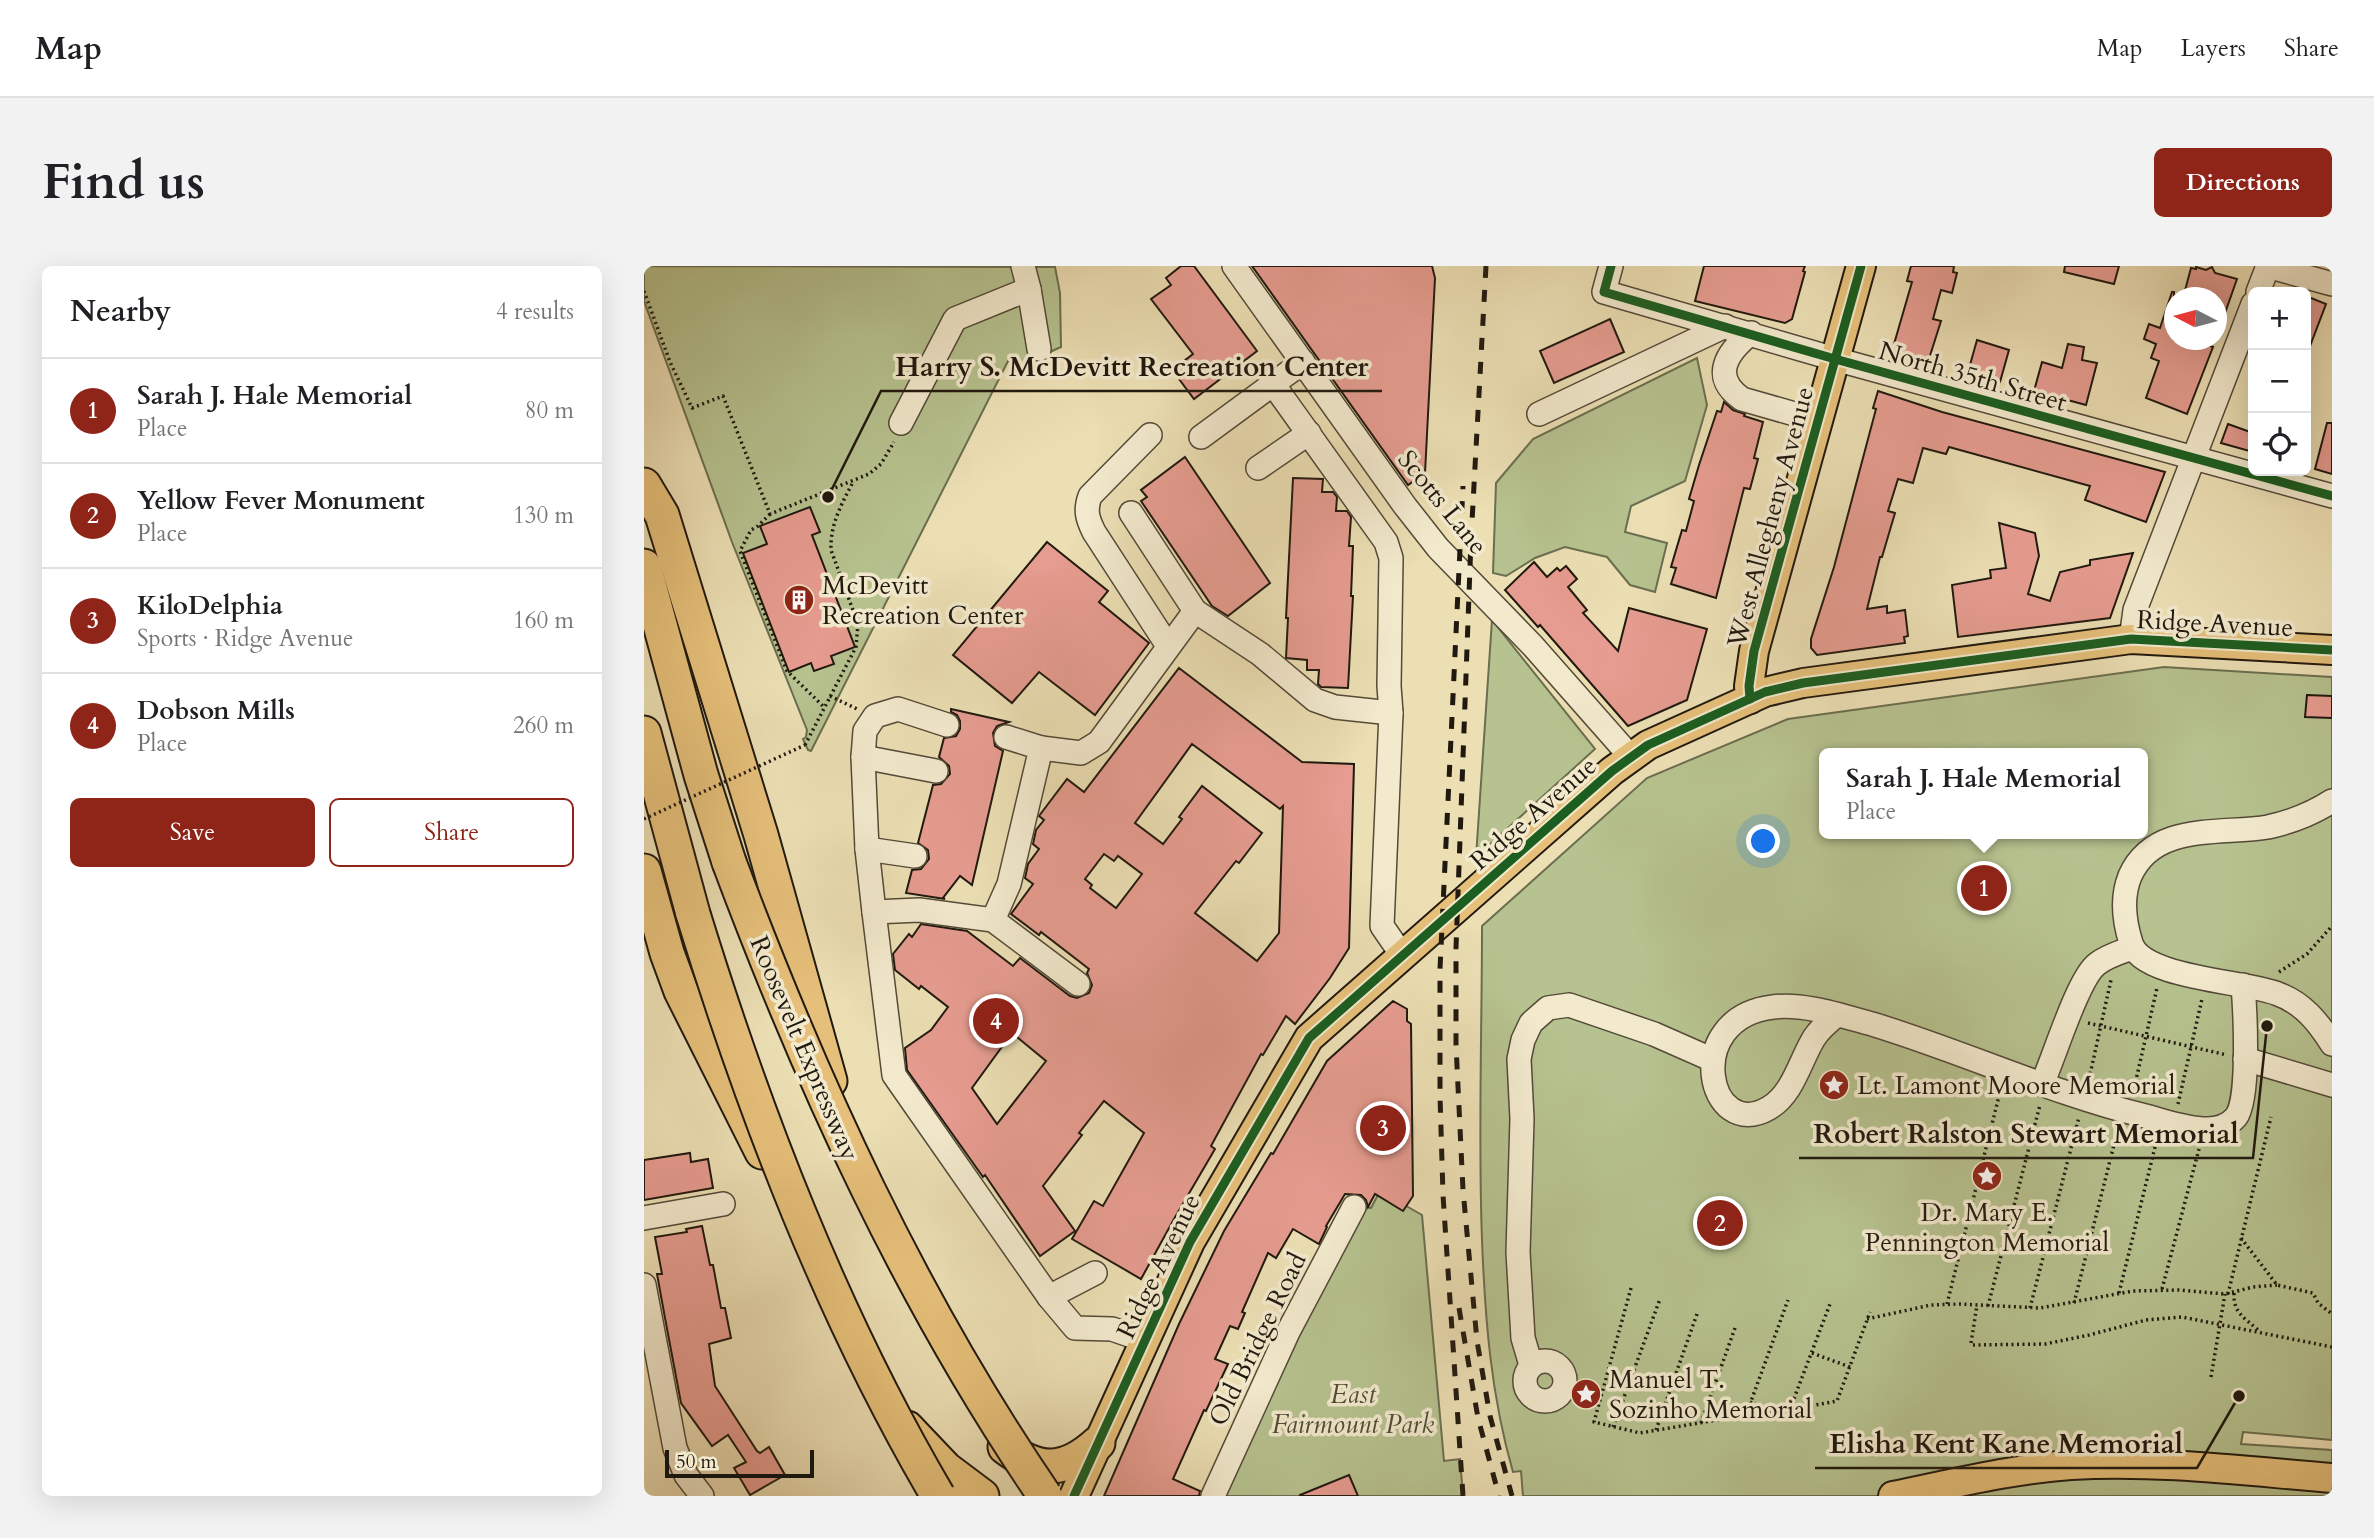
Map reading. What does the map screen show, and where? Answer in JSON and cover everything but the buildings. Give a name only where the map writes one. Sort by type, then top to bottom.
[{"type":"highway","points":[[644,485],[662,515],[761,835],[825,1063],[855,1156],[915,1294],[1034,1496]]},
{"type":"highway","name":"Roosevelt Expressway","points":[[644,566],[701,775],[729,862],[816,1081],[862,1178],[965,1371],[1045,1496]]},
{"type":"highway","points":[[644,733],[693,914],[748,1082],[793,1200],[884,1397],[939,1496]]},
{"type":"highway","points":[[644,871],[681,991],[939,1496]]},
{"type":"highway","points":[[899,1418],[929,1453],[982,1496]]},
{"type":"highway","points":[[1003,1445],[1030,1462],[1058,1466],[1072,1462],[1098,1443]]},
{"type":"main road","name":"West Allegheny Avenue","points":[[1750,699],[1749,678],[1754,651],[1861,266]]},
{"type":"main road","name":"Ridge Avenue","points":[[1074,1496],[1189,1242],[1309,1038],[1630,756],[1648,745],[1773,689],[1803,683],[2131,639],[2332,650]]},
{"type":"main road","points":[[1893,1496],[2001,1473],[2072,1465],[2168,1465],[2332,1478]]},
{"type":"street","points":[[1023,266],[1039,349]]},
{"type":"street","name":"Scotts Lane","points":[[1234,266],[1438,548],[1533,646],[1630,756]]},
{"type":"street","name":"North 35th Street","points":[[1611,266],[1604,292],[1835,359],[2332,496]]},
{"type":"street","points":[[2260,287],[2268,266],[2332,284]]},
{"type":"street","points":[[901,423],[955,319],[1028,289]]},
{"type":"street","points":[[2131,639],[2135,610],[2248,317]]},
{"type":"street","points":[[1539,414],[1725,326]]},
{"type":"street","points":[[1751,333],[1729,354],[1725,368],[1731,392],[1742,399],[1819,421]]},
{"type":"street","points":[[1201,437],[1303,362]]},
{"type":"street","points":[[1273,384],[1386,542],[1391,558],[1391,713],[1382,926],[1402,955]]},
{"type":"street","points":[[1258,468],[1309,433]]},
{"type":"street","points":[[1150,435],[1090,496],[1086,507],[1087,518],[1094,532],[1168,646]]},
{"type":"street","points":[[1371,522],[1401,500]]},
{"type":"street","points":[[1131,513],[1195,611],[1259,654],[1315,700],[1335,707],[1391,713]]},
{"type":"street","points":[[1006,737],[1041,748],[1081,753],[1099,742],[1195,611]]},
{"type":"street","points":[[947,725],[898,709],[876,716],[864,731],[867,849],[894,1076],[1049,1297],[1074,1328],[1112,1329],[1144,1340]]},
{"type":"street","points":[[993,920],[1009,884],[1041,748]]},
{"type":"street","points":[[863,757],[936,771]]},
{"type":"street","points":[[2125,951],[2124,894],[2133,869],[2151,848],[2189,834],[2253,829],[2285,823],[2311,814],[2332,801]]},
{"type":"street","points":[[867,849],[915,856]]},
{"type":"street","points":[[874,912],[919,910],[993,920],[1079,984]]},
{"type":"street","points":[[2044,1084],[2078,993],[2090,970],[2125,951],[2163,968],[2207,980],[2280,994],[2303,1007],[2314,1017],[2332,1044]]},
{"type":"street","points":[[1837,1015],[1814,1038],[1783,1096],[1762,1111],[1739,1113],[1720,1098],[1713,1079],[1713,1060],[1719,1042],[1731,1025],[1737,1019],[1758,1010],[1786,1007],[1837,1015],[1885,1028],[2084,1099],[2126,1111],[2204,1129],[2223,1127],[2239,1112],[2245,1059],[2248,986]]},
{"type":"street","points":[[1531,1365],[1523,1338],[1518,1252],[1522,1119],[1520,1059],[1531,1023],[1548,1008],[1569,1005],[1654,1034],[1713,1060]]},
{"type":"street","points":[[2245,1059],[2332,1085]]},
{"type":"street","points":[[644,1218],[723,1204]]},
{"type":"street","name":"Old Bridge Road","points":[[1213,1496],[1288,1332],[1354,1207]]},
{"type":"street","points":[[1049,1297],[1095,1273]]},
{"type":"street","points":[[644,1284],[675,1448],[686,1475],[702,1496]]},
{"type":"path","points":[[644,291],[670,362],[692,408],[723,396],[770,514]]},
{"type":"path","points":[[824,708],[787,671],[740,551],[751,530],[770,514],[869,474],[881,464],[897,436],[901,423]]},
{"type":"path","points":[[644,819],[805,745],[856,648],[858,624],[831,550],[837,514],[853,482]]},
{"type":"path","points":[[830,696],[859,710]]},
{"type":"path","points":[[2248,986],[2307,954],[2332,926]]},
{"type":"path","points":[[2030,1308],[2101,1026],[2125,951]]},
{"type":"path","points":[[2074,1303],[2163,968]]},
{"type":"path","points":[[2119,1293],[2191,1046],[2207,980]]},
{"type":"path","points":[[2069,1018],[2245,1059]]},
{"type":"path","points":[[1947,1304],[2006,1070]]},
{"type":"path","points":[[1988,1306],[2044,1084]]},
{"type":"path","points":[[2211,1377],[2220,1324],[2271,1116]]},
{"type":"path","points":[[2162,1289],[2204,1129]]},
{"type":"path","points":[[2241,1238],[2277,1285]]},
{"type":"path","points":[[1867,1319],[1917,1307],[1947,1304],[2030,1308],[2074,1303],[2119,1293],[2162,1289],[2227,1294],[2253,1287],[2277,1285],[2314,1293],[2318,1303],[2332,1314]]},
{"type":"path","points":[[1631,1289],[1594,1422],[1635,1432],[1746,1415],[1746,1418],[1837,1401],[1870,1312]]},
{"type":"path","points":[[2234,1293],[2239,1315],[2259,1331]]},
{"type":"path","points":[[1613,1427],[1660,1299]]},
{"type":"path","points":[[1746,1415],[1788,1300]]},
{"type":"path","points":[[1790,1409],[1830,1304]]},
{"type":"path","points":[[1978,1306],[1972,1344],[2045,1343],[2157,1318],[2182,1317],[2332,1347]]},
{"type":"path","points":[[1656,1430],[1698,1314]]},
{"type":"path","points":[[1701,1423],[1735,1328]]},
{"type":"path","points":[[1812,1353],[1850,1367]]},
{"type":"path","points":[[1750,1402],[1773,1412]]},
{"type":"green space","points":[[644,266],[1055,267],[1060,293],[1061,347],[1019,366],[1008,361],[811,751],[803,739],[807,730],[732,542],[644,301]]},
{"type":"green space","points":[[1697,358],[1707,405],[1685,481],[1631,506],[1625,532],[1667,543],[1655,592],[1630,585],[1607,557],[1565,547],[1535,558],[1506,576],[1493,573],[1496,483],[1533,439]]},
{"type":"green space","points":[[1492,620],[1595,749],[1476,857]]},
{"type":"green space","points":[[2164,667],[2332,677],[2332,1440],[2243,1432],[2241,1444],[2332,1450],[2332,1496],[1523,1496],[1521,1471],[1513,1472],[1499,1415],[1485,1299],[1480,1162],[1482,926],[1647,778],[1788,719]]},
{"type":"green space","name":"East Fairmount Park","points":[[1380,1191],[1422,1215],[1444,1461],[1460,1459],[1463,1496],[1221,1496],[1319,1288],[1367,1207],[1371,1208]]},
{"type":"railway","points":[[1486,266],[1471,540],[1456,948],[1456,1045],[1463,1190],[1477,1341],[1490,1416],[1512,1496]]},
{"type":"railway","points":[[1463,486],[1440,969],[1440,1096],[1443,1195],[1463,1496]]},
{"type":"railway","points":[[1459,1308],[1478,1418],[1499,1496]]},
{"type":"cycle path","points":[[1611,266],[1604,292],[1835,359],[2332,496]]},
{"type":"cycle path","points":[[1750,699],[1754,651],[1861,266]]},
{"type":"cycle path","points":[[1074,1496],[1190,1242],[1309,1038],[1612,771],[1648,745],[1765,692],[1803,683],[2131,639],[2332,650]]},
{"type":"place","name":"Harry S. McDevitt Recreation Center","points":[[828,497]]},
{"type":"place","name":"McDevitt Recreation Center","points":[[799,600]]},
{"type":"place","name":"Sarah J. Hale Memorial","points":[[1984,888]]},
{"type":"place","name":"Dobson Mills","points":[[996,1021]]},
{"type":"place","name":"Robert Ralston Stewart Memorial","points":[[2267,1026]]},
{"type":"place","name":"Lt. Lamont Moore Memorial","points":[[1834,1085]]},
{"type":"place","name":"KiloDelphia","points":[[1383,1128]]},
{"type":"place","name":"Dr. Mary E. Pennington Memorial","points":[[1987,1176]]},
{"type":"place","name":"Yellow Fever Monument","points":[[1720,1223]]},
{"type":"place","name":"Manuel T. Sozinho Memorial","points":[[1586,1394]]},
{"type":"place","name":"Elisha Kent Kane Memorial","points":[[2239,1396]]}]
